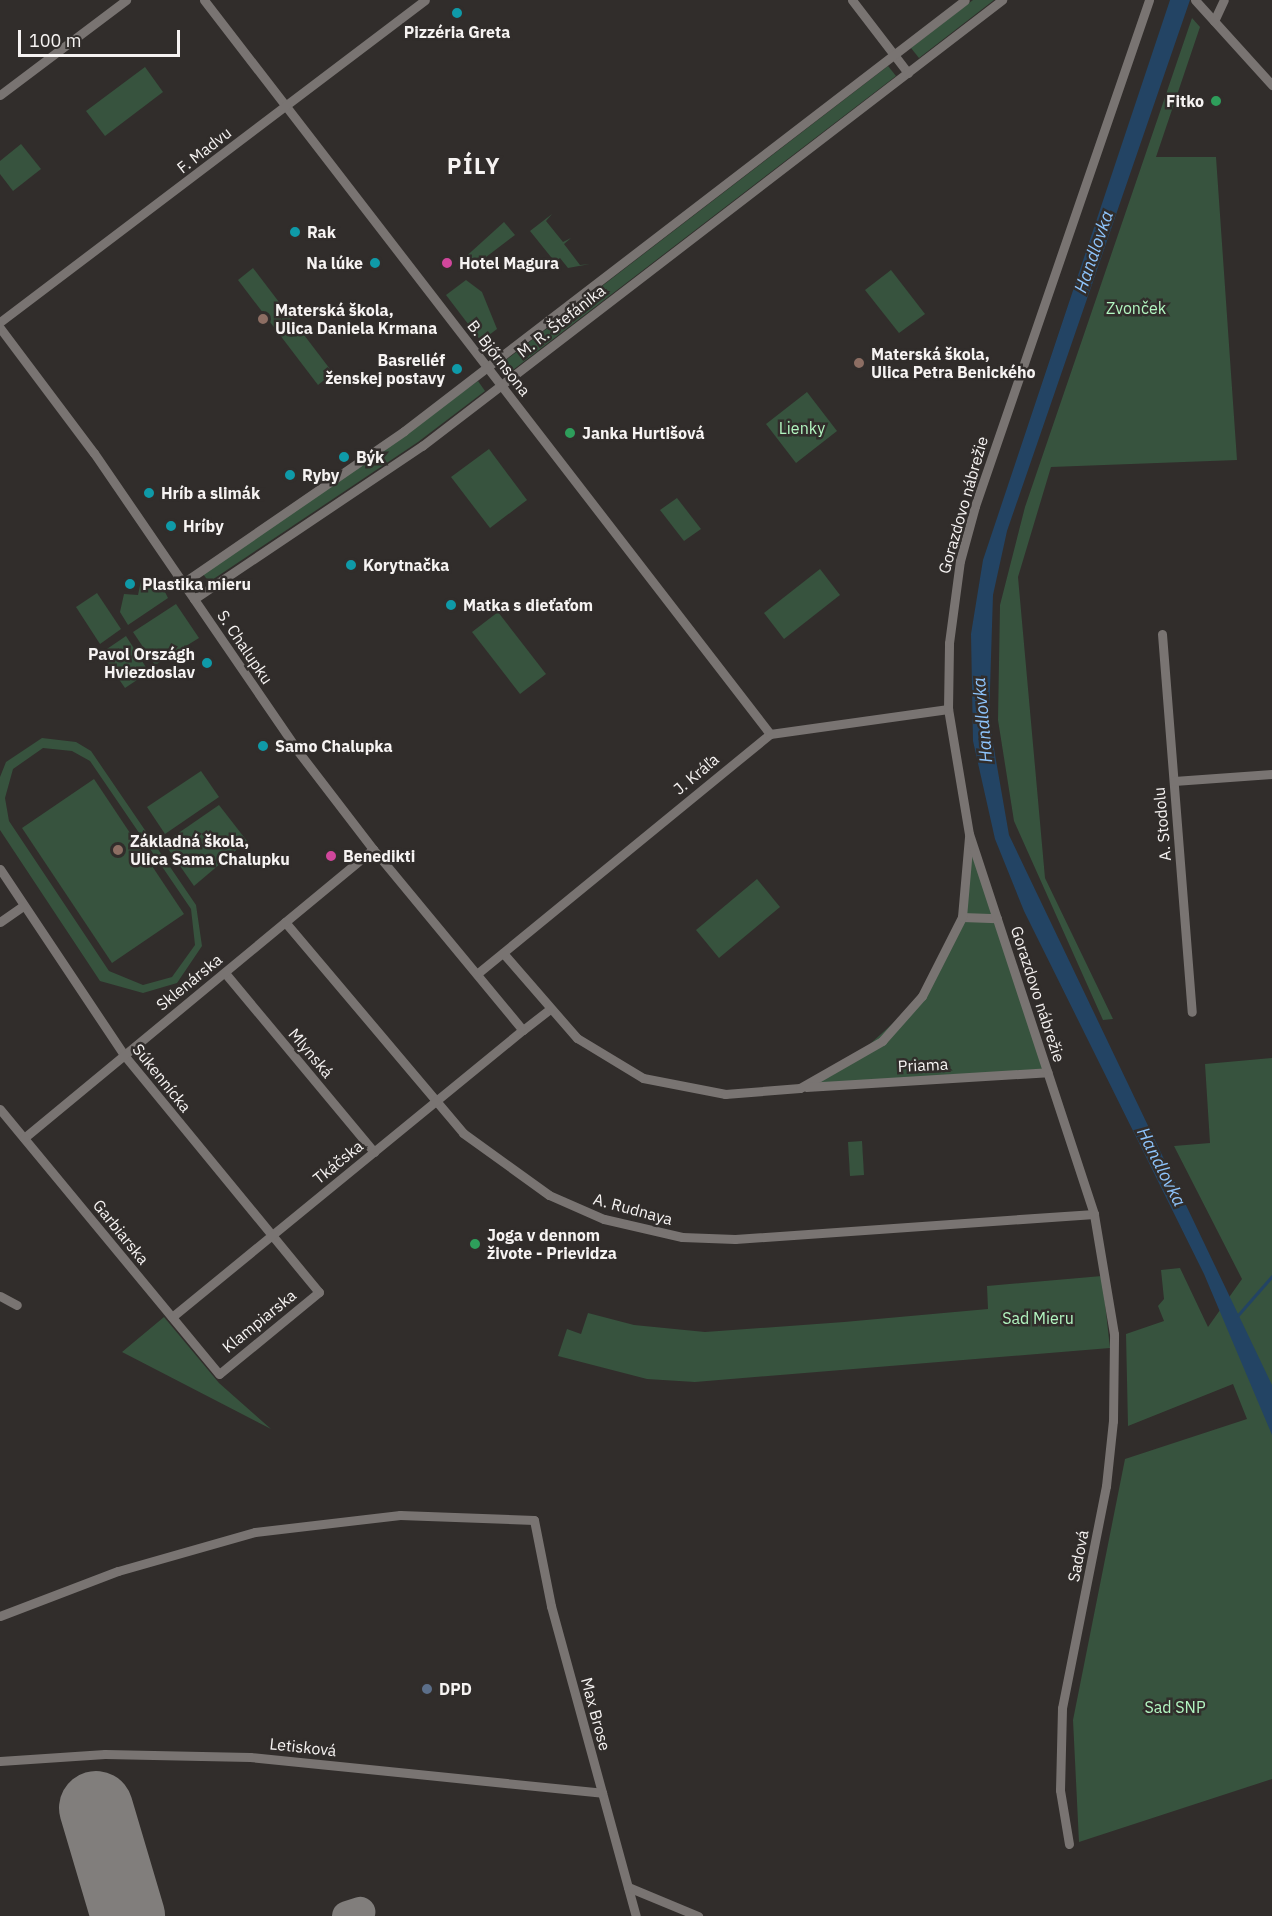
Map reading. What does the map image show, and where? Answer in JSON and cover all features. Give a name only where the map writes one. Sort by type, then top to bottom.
[{"type":"street","points":[[0,95],[126,0]]},
{"type":"street","name":"B. Bjőrnsona","points":[[204,0],[770,734]]},
{"type":"street","name":"F. Madvu","points":[[0,322],[33,301],[425,0]]},
{"type":"street","points":[[852,0],[908,73]]},
{"type":"street","name":"M. R. Štefánika","points":[[183,583],[404,431],[965,0]]},
{"type":"street","name":"M. R. Štefánika","points":[[194,599],[501,386],[1002,0]]},
{"type":"street","name":"Gorazdovo nábrežie","points":[[1106,1272],[1094,1214],[969,834],[948,709],[952,608],[969,529],[1149,0]]},
{"type":"street","points":[[1194,0],[1272,85]]},
{"type":"street","points":[[1214,21],[1224,0]]},
{"type":"street","name":"S. Chalupku","points":[[0,328],[373,849],[523,1030]]},
{"type":"street","name":"A. Stodolu","points":[[1162,634],[1192,1012]]},
{"type":"street","points":[[770,734],[948,709]]},
{"type":"street","name":"J. Kráľa","points":[[503,953],[770,734]]},
{"type":"street","points":[[1174,781],[1272,774]]},
{"type":"street","points":[[800,1088],[860,1056],[898,1025],[938,969],[962,917],[969,834]]},
{"type":"street","name":"Sklenárska","points":[[24,1138],[373,849]]},
{"type":"street","name":"Súkennícka","points":[[0,870],[124,1055],[319,1292]]},
{"type":"street","points":[[0,922],[23,906]]},
{"type":"street","points":[[962,917],[997,918]]},
{"type":"street","name":"A. Rudnaya","points":[[285,921],[435,1102],[499,1163],[549,1195],[604,1219],[682,1237],[765,1238],[1094,1214]]},
{"type":"street","points":[[478,973],[503,953],[549,1010],[523,1030]]},
{"type":"street","name":"Mlynská","points":[[225,973],[375,1152]]},
{"type":"street","name":"Priama","points":[[549,1010],[592,1050],[643,1078],[725,1094],[1048,1072]]},
{"type":"street","name":"Tkáčska","points":[[172,1317],[523,1030]]},
{"type":"street","name":"Garbiarska","points":[[0,1109],[219,1374]]},
{"type":"street","name":"Sadová","points":[[1069,1844],[1060,1790],[1062,1708],[1092,1562],[1113,1420],[1116,1361],[1106,1272]]},
{"type":"street","name":"Klampiarska","points":[[219,1374],[319,1292]]},
{"type":"street","points":[[0,1296],[17,1305]]},
{"type":"street","name":"Max Brose","points":[[0,1616],[118,1571],[255,1532],[400,1515],[534,1520],[551,1606],[636,1916]]},
{"type":"street","name":"Letisková","points":[[0,1761],[105,1754],[250,1757],[602,1793]]},
{"type":"street","points":[[628,1887],[698,1916]]},
{"type":"green space","points":[[973,0],[994,0],[919,58],[911,48]]},
{"type":"green space","name":"Zvonček","points":[[1192,18],[1200,27],[1156,157],[1216,157],[1237,460],[1051,467],[1018,577],[1045,878],[1113,1019],[1103,1020],[1014,821],[998,720],[1000,605],[1025,507]]},
{"type":"green space","points":[[888,66],[896,76],[509,373],[502,363]]},
{"type":"green space","points":[[145,67],[163,92],[105,136],[86,111]]},
{"type":"green space","points":[[21,144],[41,169],[13,191],[0,174],[0,161]]},
{"type":"green space","points":[[552,214],[546,221],[563,242],[571,238],[564,244],[580,265],[590,264],[568,268],[560,258],[555,262],[530,231]]},
{"type":"green space","points":[[504,222],[515,235],[469,270],[461,261]]},
{"type":"green space","points":[[253,268],[333,373],[318,385],[238,280]]},
{"type":"green space","points":[[891,270],[925,314],[899,333],[865,290]]},
{"type":"green space","points":[[466,280],[482,292],[497,329],[481,341],[446,295]]},
{"type":"green space","points":[[478,381],[485,391],[418,442],[209,582],[203,574]]},
{"type":"green space","name":"Lienky","points":[[807,392],[837,431],[796,463],[766,424]]},
{"type":"green space","points":[[489,449],[527,500],[490,528],[451,477]]},
{"type":"green space","points":[[677,498],[701,529],[684,541],[660,510]]},
{"type":"green space","points":[[820,569],[840,595],[784,639],[764,613]]},
{"type":"green space","points":[[141,581],[160,582],[168,598],[128,625],[120,612],[124,594],[138,595]]},
{"type":"green space","points":[[97,593],[121,629],[100,644],[76,607]]},
{"type":"green space","points":[[176,604],[199,638],[155,665],[133,632]]},
{"type":"green space","points":[[498,612],[546,674],[520,694],[472,632]]},
{"type":"green space","points":[[126,636],[149,672],[125,688],[101,653]]},
{"type":"green space","points":[[42,738],[76,742],[91,751],[196,905],[202,946],[177,983],[143,993],[100,981],[0,830],[0,777],[6,762]],"holes":[[[43,748],[72,751],[90,761],[191,909],[195,945],[172,977],[143,985],[109,971],[9,821],[5,798],[13,769]]]},
{"type":"green space","points":[[201,771],[219,797],[165,834],[147,807]]},
{"type":"green space","points":[[94,779],[184,914],[112,963],[22,828]]},
{"type":"green space","points":[[219,805],[247,841],[194,886],[164,843]]},
{"type":"green space","points":[[969,832],[1047,1072],[810,1085],[859,1054],[923,996],[963,918]]},
{"type":"green space","points":[[757,879],[780,907],[719,958],[696,930]]},
{"type":"green space","name":"Sad SNP","points":[[1272,1058],[1272,1779],[1079,1842],[1073,1720],[1125,1459],[1247,1419],[1233,1384],[1128,1426],[1126,1334],[1164,1321],[1158,1306],[1164,1299],[1161,1270],[1180,1268],[1208,1327],[1242,1279],[1174,1146],[1210,1143],[1205,1064]]},
{"type":"green space","points":[[862,1141],[864,1175],[850,1176],[848,1142]]},
{"type":"green space","name":"Sad Mieru","points":[[1102,1276],[1110,1348],[695,1382],[647,1379],[558,1356],[567,1329],[581,1334],[588,1313],[634,1325],[705,1332],[844,1322],[988,1309],[987,1286]]},
{"type":"green space","points":[[164,1317],[219,1383],[271,1429],[122,1352]]},
{"type":"water","name":"Handlovka","points":[[1170,0],[1190,0],[1007,531],[993,595],[989,720],[1009,835],[1272,1385],[1272,1435],[1204,1274],[1024,911],[995,839],[973,741],[971,634],[983,560]]},
{"type":"waterway","points":[[1238,1315],[1272,1276]]},
{"type":"taxiway","points":[[347,1916],[360,1912]]},
{"type":"runway","points":[[96,1808],[128,1916]]},
{"type":"place","name":"Pizzéria Greta","points":[[457,13]]},
{"type":"place","name":"Fitko","points":[[1216,101]]},
{"type":"place","name":"Rak","points":[[295,232]]},
{"type":"place","name":"Na lúke","points":[[375,263]]},
{"type":"place","name":"Hotel Magura","points":[[447,263]]},
{"type":"place","name":"Materská škola, Ulica Daniela Krmana","points":[[263,319]]},
{"type":"place","name":"Materská škola, Ulica Petra Benického","points":[[859,363]]},
{"type":"place","name":"Basreliéf ženskej postavy","points":[[457,369]]},
{"type":"place","name":"Janka Hurtišová","points":[[570,433]]},
{"type":"place","name":"Býk","points":[[344,457]]},
{"type":"place","name":"Ryby","points":[[290,475]]},
{"type":"place","name":"Hríb a slimák","points":[[149,493]]},
{"type":"place","name":"Hríby","points":[[171,526]]},
{"type":"place","name":"Korytnačka","points":[[351,565]]},
{"type":"place","name":"Plastika mieru","points":[[130,584]]},
{"type":"place","name":"Matka s dieťaťom","points":[[451,605]]},
{"type":"place","name":"Pavol Országh Hviezdoslav","points":[[207,663]]},
{"type":"place","name":"Samo Chalupka","points":[[263,746]]},
{"type":"place","name":"Základná škola, Ulica Sama Chalupku","points":[[118,850]]},
{"type":"place","name":"Benedikti","points":[[331,856]]},
{"type":"place","name":"Joga v dennom živote - Prievidza","points":[[475,1244]]},
{"type":"place","name":"DPD","points":[[427,1689]]},
{"type":"district","name":"PÍLY","points":[[474,166]]}]
